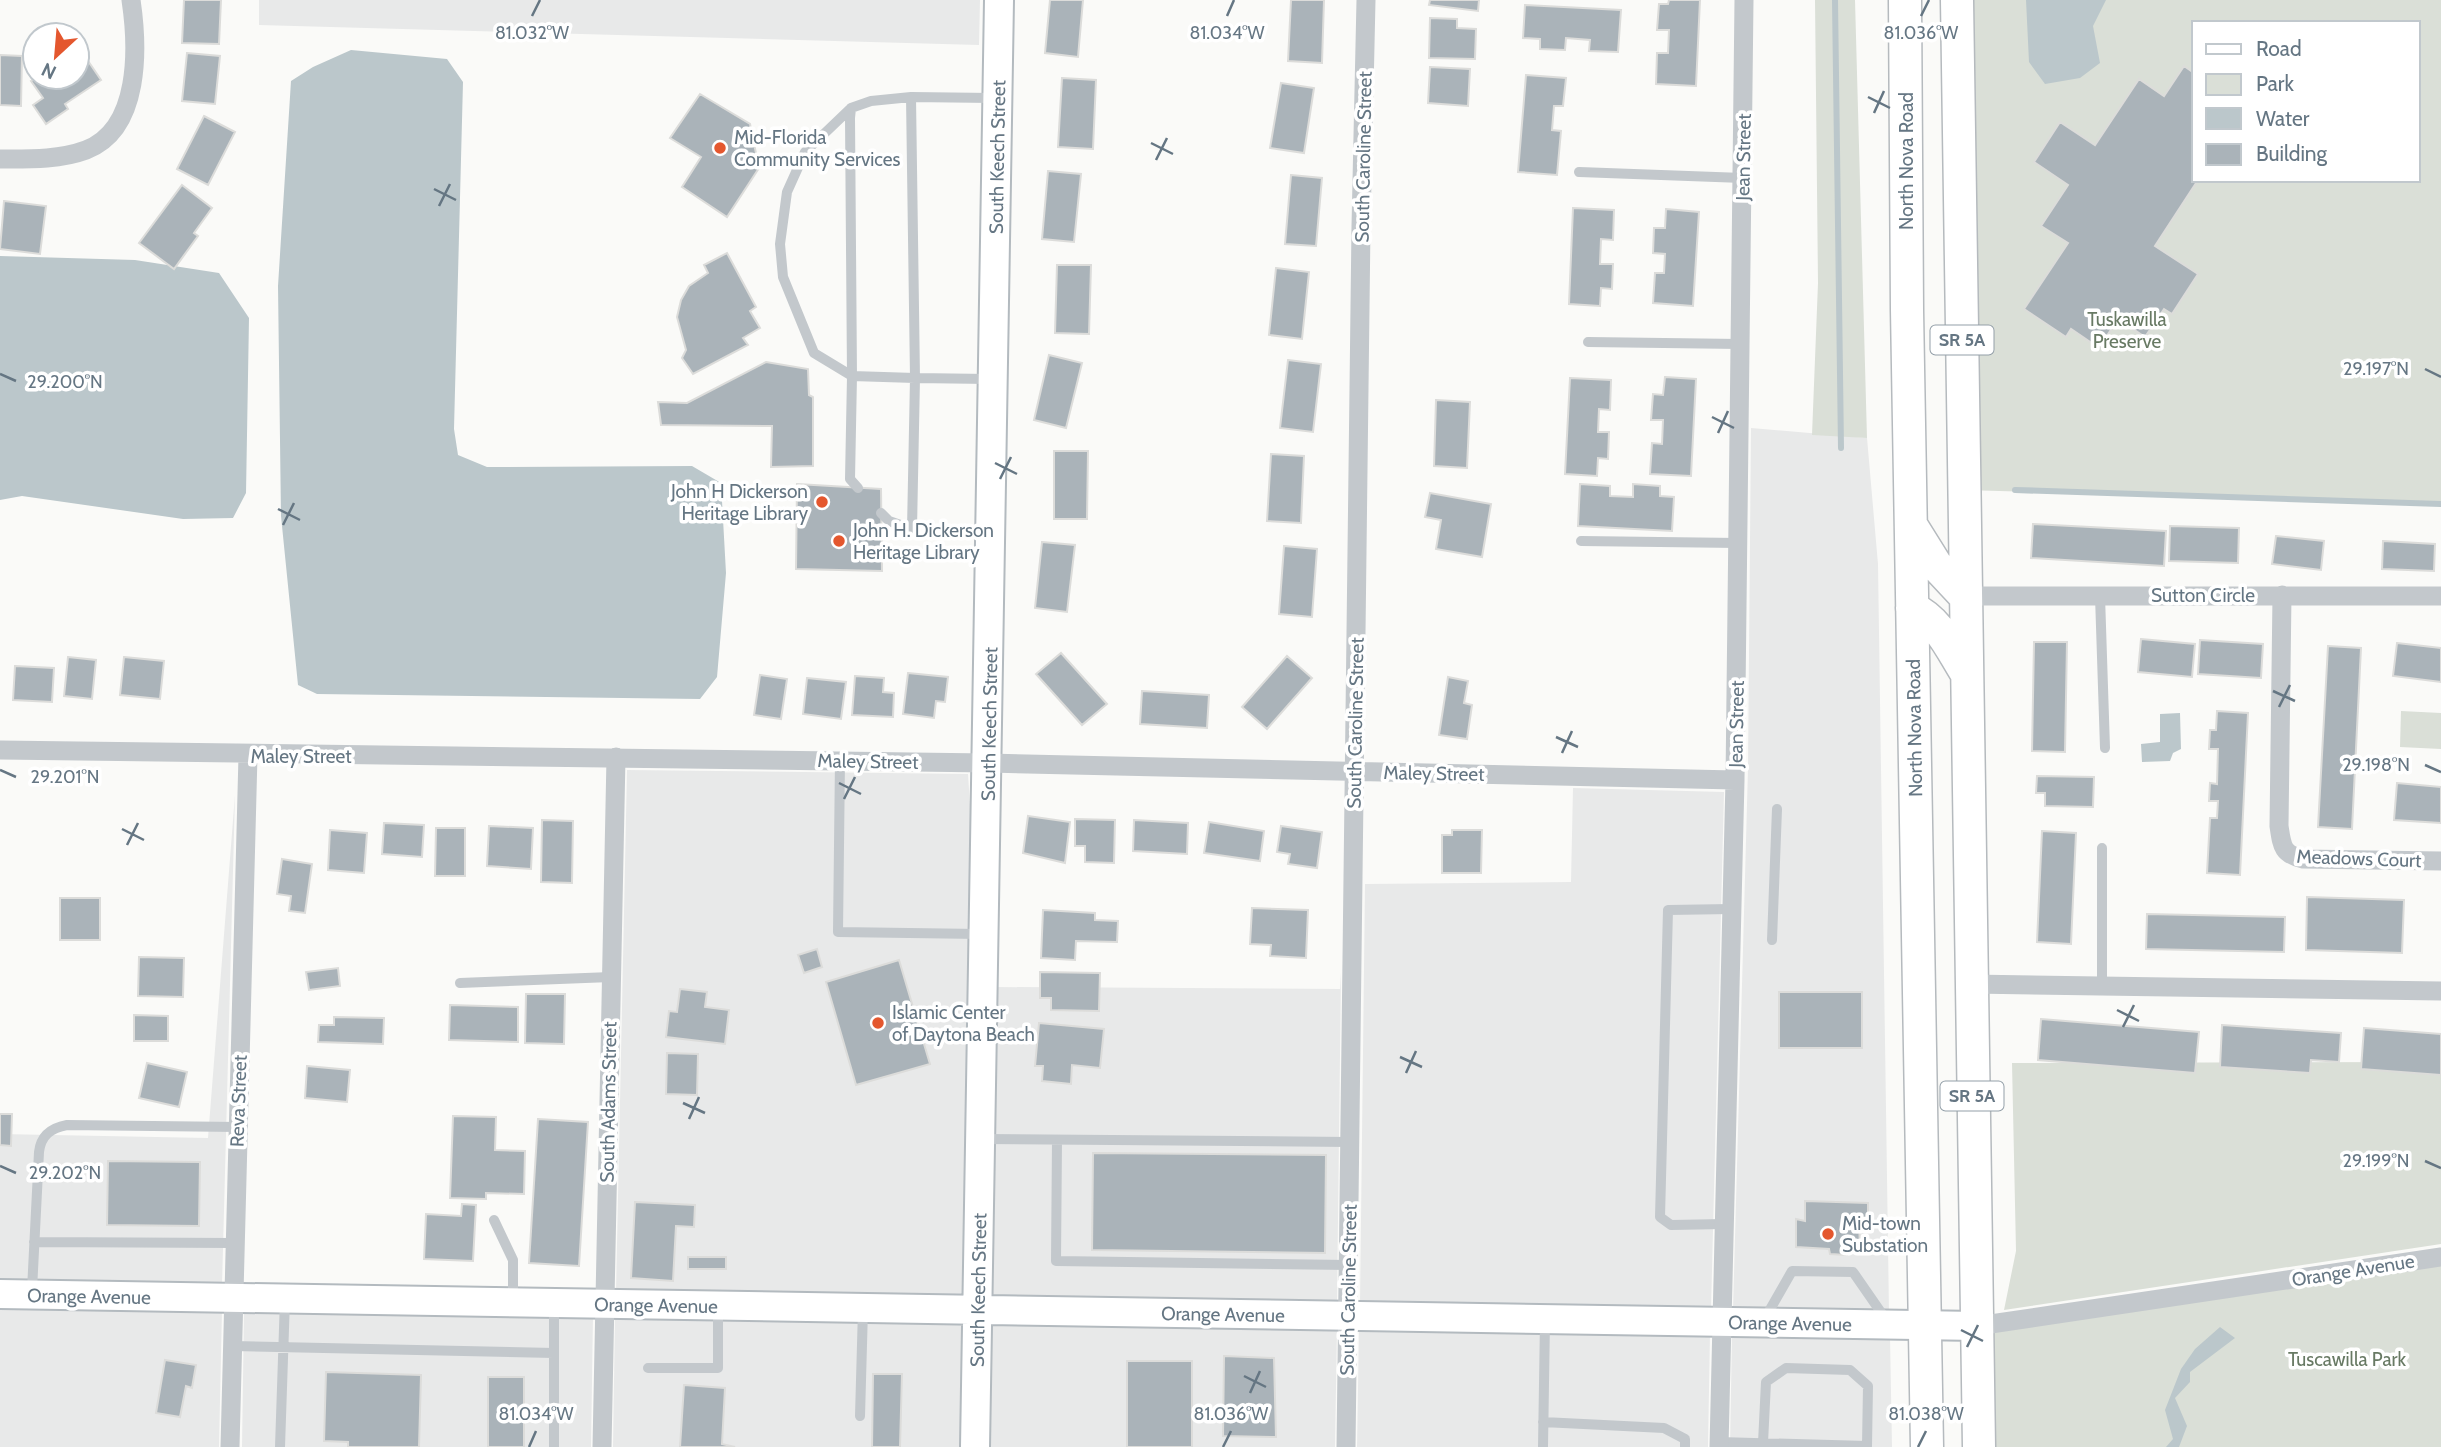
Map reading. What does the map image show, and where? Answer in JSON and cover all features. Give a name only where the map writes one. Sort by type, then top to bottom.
[{"type":"main road","name":"North Nova Road","points":[[1905,4],[1912,608],[1927,1447]]},
{"type":"main road","name":"SR 5A","points":[[1957,4],[1979,1447]]},
{"type":"main road","points":[[1911,523],[1936,565],[1965,596]]},
{"type":"main road","points":[[1912,608],[1927,615],[1939,628],[1966,672]]},
{"type":"street","name":"South Keech Street","points":[[975,1447],[999,0]]},
{"type":"street","name":"South Caroline Street","points":[[1346,1447],[1366,0]]},
{"type":"street","name":"Jean Street","points":[[1719,1444],[1735,780],[1744,0]]},
{"type":"street","points":[[0,159],[42,159],[88,150],[116,126],[132,88],[132,8]]},
{"type":"street","name":"Meadows Court","points":[[2282,595],[2279,826],[2282,849],[2286,854],[2303,859],[2441,861]]},
{"type":"street","name":"Sutton Circle","points":[[1965,596],[2441,596]]},
{"type":"street","name":"Maley Street","points":[[0,750],[839,760],[1735,780]]},
{"type":"street","name":"Reva Street","points":[[230,1447],[233,1243],[248,755]]},
{"type":"street","name":"South Adams Street","points":[[602,1447],[616,757]]},
{"type":"street","points":[[1970,984],[2441,991]]},
{"type":"street","name":"Orange Avenue","points":[[0,1294],[1977,1326],[2441,1257]]},
{"type":"lane","points":[[994,379],[852,376],[814,353],[783,277],[780,244],[787,192],[805,152],[851,108],[871,101],[911,97],[998,98]]},
{"type":"lane","points":[[881,513],[889,522],[912,529],[915,377],[911,97]]},
{"type":"lane","points":[[851,108],[850,479],[858,488]]},
{"type":"lane","points":[[1579,172],[1742,178]]},
{"type":"lane","points":[[1588,342],[1740,344]]},
{"type":"lane","points":[[1581,541],[1738,543]]},
{"type":"lane","points":[[2099,596],[2105,748]]},
{"type":"lane","points":[[839,760],[838,932],[985,934]]},
{"type":"lane","points":[[1772,940],[1777,809]]},
{"type":"lane","points":[[2102,848],[2102,986]]},
{"type":"lane","points":[[1724,1224],[1671,1225],[1660,1217],[1660,1163],[1668,910],[1731,909]]},
{"type":"lane","points":[[460,983],[611,977]]},
{"type":"lane","points":[[31,1295],[40,1142],[55,1127],[238,1128]]},
{"type":"lane","points":[[981,1139],[1350,1142]]},
{"type":"lane","points":[[1057,1140],[1056,1261],[1349,1265]]},
{"type":"lane","points":[[494,1220],[513,1260],[513,1302]]},
{"type":"lane","points":[[34,1242],[233,1243]]},
{"type":"lane","points":[[1762,1322],[1792,1271],[1853,1272],[1890,1325]]},
{"type":"lane","points":[[280,1447],[285,1299]]},
{"type":"lane","points":[[554,1302],[554,1447]]},
{"type":"lane","points":[[649,1368],[718,1368],[718,1306]]},
{"type":"lane","points":[[860,1416],[863,1308]]},
{"type":"lane","points":[[1543,1447],[1545,1319]]},
{"type":"lane","points":[[233,1346],[554,1353]]},
{"type":"lane","points":[[1719,1444],[1867,1446],[1868,1386],[1850,1370],[1786,1368],[1766,1382],[1763,1443]]},
{"type":"lane","points":[[1543,1422],[1664,1428],[1685,1439],[1685,1447]]},
{"type":"shaded area","points":[[259,0],[980,0],[979,45],[259,25]]},
{"type":"shaded area","points":[[1751,428],[1867,438],[1878,564],[1889,1313],[1733,1310],[1748,768]]},
{"type":"shaded area","points":[[627,770],[968,774],[975,881],[967,1298],[616,1292]]},
{"type":"shaded area","points":[[1573,788],[1724,792],[1711,1310],[1360,1304],[1365,884],[1571,882]]},
{"type":"shaded area","points":[[235,795],[222,1286],[0,1282],[0,1134],[208,1138]]},
{"type":"shaded area","points":[[1341,972],[1337,1304],[989,1298],[995,987],[1340,989]]},
{"type":"shaded area","points":[[0,1307],[222,1310],[219,1447],[0,1447]]},
{"type":"shaded area","points":[[244,1311],[593,1316],[591,1447],[242,1447]]},
{"type":"shaded area","points":[[615,1316],[966,1322],[963,1447],[613,1447]]},
{"type":"shaded area","points":[[989,1322],[1337,1328],[1335,1447],[986,1447]]},
{"type":"shaded area","points":[[1359,1328],[1710,1334],[1708,1447],[1357,1447]]},
{"type":"shaded area","points":[[1732,1334],[1890,1337],[1892,1447],[1730,1447]]},
{"type":"green space","points":[[1815,0],[1855,0],[1867,438],[1812,435],[1818,283]]},
{"type":"green space","name":"Tuskawilla Preserve","points":[[1957,0],[2441,0],[2441,504],[1964,490]]},
{"type":"green space","points":[[2401,711],[2441,713],[2441,749],[2400,747]]},
{"type":"green space","points":[[2441,1062],[2441,1244],[2004,1310],[2016,1251],[2012,1063]]},
{"type":"green space","name":"Tuscawilla Park","points":[[2441,1257],[2441,1447],[1979,1447],[1977,1326]]},
{"type":"water","points":[[2026,0],[2106,0],[2093,26],[2100,63],[2080,78],[2045,84],[2029,62]]},
{"type":"water","points":[[351,50],[447,59],[463,82],[454,429],[458,455],[487,467],[692,466],[721,483],[726,573],[717,677],[700,699],[317,694],[298,685],[281,516],[278,286],[291,81],[313,67]]},
{"type":"water","points":[[0,256],[135,260],[219,273],[249,318],[246,493],[233,518],[183,519],[22,496],[0,500]]},
{"type":"water","points":[[2180,713],[2181,749],[2173,753],[2170,761],[2142,762],[2141,744],[2160,742],[2160,714]]},
{"type":"water","points":[[2220,1327],[2235,1338],[2190,1372],[2190,1382],[2175,1398],[2187,1426],[2179,1447],[2166,1447],[2173,1439],[2165,1410],[2181,1369],[2195,1349]]},
{"type":"building","points":[[184,0],[221,0],[219,44],[182,43]]},
{"type":"building","points":[[1050,0],[1083,0],[1078,57],[1045,53]]},
{"type":"building","points":[[1291,0],[1324,0],[1322,63],[1288,61]]},
{"type":"building","points":[[1430,0],[1479,0],[1478,11],[1429,5]]},
{"type":"building","points":[[1669,0],[1700,0],[1696,86],[1656,84],[1657,53],[1668,53],[1669,30],[1657,30],[1659,4],[1668,4]]},
{"type":"building","points":[[1525,5],[1621,10],[1618,52],[1589,51],[1590,40],[1566,38],[1565,50],[1540,49],[1540,39],[1523,38]]},
{"type":"building","points":[[1430,18],[1457,19],[1457,28],[1476,29],[1475,59],[1429,58]]},
{"type":"building","points":[[187,53],[220,56],[215,104],[182,101]]},
{"type":"building","points":[[0,55],[21,56],[21,106],[0,105]]},
{"type":"building","points":[[91,65],[101,80],[91,87]]},
{"type":"building","points":[[2184,66],[2192,72],[2192,182],[2197,182],[2155,246],[2198,274],[2172,314],[2164,309],[2145,337],[2118,319],[2099,348],[2071,329],[2066,337],[2024,309],[2068,243],[2041,226],[2068,185],[2034,162],[2060,122],[2095,145],[2139,79],[2164,96]]},
{"type":"building","points":[[1430,67],[1470,69],[1468,106],[1428,103]]},
{"type":"building","points":[[1526,75],[1566,78],[1563,106],[1554,106],[1552,130],[1561,131],[1557,175],[1518,172]]},
{"type":"building","points":[[1062,78],[1096,80],[1093,149],[1058,147]]},
{"type":"building","points":[[1281,83],[1314,88],[1304,153],[1270,148]]},
{"type":"building","points":[[38,91],[84,91],[65,104],[68,109],[46,124],[33,105],[43,98]]},
{"type":"building","name":"Mid-Florida Community Services","points":[[700,94],[750,124],[759,168],[727,217],[682,187],[701,157],[670,138]]},
{"type":"building","points":[[204,116],[235,132],[208,185],[177,169]]},
{"type":"building","points":[[1048,171],[1081,174],[1074,242],[1042,239]]},
{"type":"building","points":[[1291,175],[1322,178],[1316,246],[1285,244]]},
{"type":"building","points":[[182,185],[212,208],[194,233],[198,236],[174,269],[139,243]]},
{"type":"building","points":[[4,201],[46,206],[40,254],[0,249]]},
{"type":"building","points":[[1573,208],[1614,210],[1613,240],[1601,239],[1600,264],[1613,264],[1612,289],[1601,288],[1600,306],[1569,304]]},
{"type":"building","points":[[1666,209],[1699,212],[1693,306],[1653,303],[1655,273],[1664,273],[1665,254],[1653,253],[1654,228],[1665,228]]},
{"type":"building","points":[[727,253],[756,307],[750,311],[760,328],[743,338],[748,345],[693,374],[682,358],[686,350],[677,317],[681,300],[689,286],[708,273],[704,265]]},
{"type":"building","points":[[1057,265],[1091,265],[1089,334],[1055,333]]},
{"type":"building","points":[[1276,268],[1309,272],[1302,339],[1269,335]]},
{"type":"building","points":[[1049,355],[1082,363],[1066,428],[1034,420]]},
{"type":"building","points":[[1288,360],[1321,364],[1313,432],[1280,428]]},
{"type":"building","points":[[766,362],[808,369],[809,395],[813,397],[813,466],[771,467],[772,426],[661,425],[658,402],[687,403]]},
{"type":"building","points":[[1665,377],[1696,379],[1691,476],[1650,474],[1652,443],[1662,444],[1663,420],[1651,420],[1653,394],[1663,395]]},
{"type":"building","points":[[1570,378],[1611,380],[1610,410],[1599,409],[1598,432],[1609,432],[1608,459],[1598,458],[1597,476],[1565,474]]},
{"type":"building","points":[[1436,400],[1470,402],[1467,468],[1434,466]]},
{"type":"building","points":[[1054,451],[1088,451],[1087,519],[1054,519]]},
{"type":"building","points":[[1271,454],[1304,456],[1301,523],[1267,521]]},
{"type":"building","name":"John H. Dickerson Heritage Library","points":[[797,484],[881,489],[882,571],[796,569]]},
{"type":"building","points":[[1580,484],[1610,486],[1610,496],[1633,497],[1633,484],[1660,486],[1660,496],[1674,497],[1672,531],[1578,526]]},
{"type":"building","points":[[1430,493],[1491,504],[1482,557],[1436,549],[1441,520],[1425,517]]},
{"type":"building","points":[[2033,524],[2166,531],[2164,566],[2031,558]]},
{"type":"building","points":[[2170,526],[2239,528],[2238,563],[2169,561]]},
{"type":"building","points":[[2276,536],[2324,541],[2321,570],[2272,564]]},
{"type":"building","points":[[2383,541],[2435,544],[2434,571],[2382,569]]},
{"type":"building","points":[[1042,542],[1075,545],[1067,612],[1035,608]]},
{"type":"building","points":[[1284,546],[1317,549],[1312,617],[1279,614]]},
{"type":"building","points":[[2141,639],[2195,644],[2192,677],[2138,672]]},
{"type":"building","points":[[2200,640],[2263,644],[2261,678],[2198,674]]},
{"type":"building","points":[[2034,642],[2067,642],[2065,752],[2032,751]]},
{"type":"building","points":[[2397,643],[2441,648],[2441,682],[2393,676]]},
{"type":"building","points":[[2328,646],[2361,648],[2352,829],[2318,827]]},
{"type":"building","points":[[1061,653],[1107,704],[1082,725],[1036,674]]},
{"type":"building","points":[[1287,656],[1312,678],[1267,729],[1242,707]]},
{"type":"building","points":[[68,657],[96,660],[92,699],[64,696]]},
{"type":"building","points":[[124,657],[164,661],[160,699],[120,695]]},
{"type":"building","points":[[15,666],[54,668],[52,702],[13,700]]},
{"type":"building","points":[[908,673],[948,677],[945,702],[936,701],[934,718],[903,714]]},
{"type":"building","points":[[760,675],[787,679],[781,719],[754,715]]},
{"type":"building","points":[[855,676],[884,678],[883,692],[894,693],[893,717],[852,715]]},
{"type":"building","points":[[1448,677],[1468,681],[1464,703],[1472,705],[1467,739],[1439,735]]},
{"type":"building","points":[[807,678],[846,682],[841,719],[803,714]]},
{"type":"building","points":[[1142,691],[1209,695],[1207,728],[1140,724]]},
{"type":"building","points":[[2217,711],[2248,713],[2240,875],[2207,873],[2210,818],[2217,818],[2218,801],[2209,801],[2210,783],[2217,784],[2218,749],[2209,749],[2210,730],[2216,730]]},
{"type":"building","points":[[2037,776],[2094,777],[2093,807],[2045,806],[2045,793],[2036,793]]},
{"type":"building","points":[[2397,783],[2441,787],[2441,823],[2394,820]]},
{"type":"building","points":[[1028,816],[1070,822],[1065,863],[1023,853]]},
{"type":"building","points":[[1075,819],[1115,820],[1114,863],[1085,862],[1085,846],[1075,846]]},
{"type":"building","points":[[542,820],[573,821],[572,883],[541,882]]},
{"type":"building","points":[[1134,820],[1188,823],[1187,854],[1133,851]]},
{"type":"building","points":[[1209,822],[1264,831],[1260,861],[1204,853]]},
{"type":"building","points":[[384,823],[424,825],[422,857],[382,854]]},
{"type":"building","points":[[489,826],[533,828],[531,869],[487,866]]},
{"type":"building","points":[[1281,826],[1322,832],[1317,868],[1288,864],[1290,854],[1277,852]]},
{"type":"building","points":[[436,828],[465,828],[465,876],[435,876]]},
{"type":"building","points":[[330,830],[367,833],[364,873],[328,870]]},
{"type":"building","points":[[1452,830],[1482,830],[1481,873],[1442,873],[1442,835],[1452,835]]},
{"type":"building","points":[[2042,831],[2076,833],[2071,944],[2037,942]]},
{"type":"building","points":[[282,859],[312,864],[305,913],[289,911],[291,896],[277,894]]},
{"type":"building","points":[[2307,897],[2404,900],[2402,953],[2306,950]]},
{"type":"building","points":[[60,898],[100,898],[100,940],[60,940]]},
{"type":"building","points":[[1252,908],[1308,910],[1306,958],[1270,956],[1271,945],[1250,944]]},
{"type":"building","points":[[1043,910],[1095,913],[1095,920],[1118,921],[1117,942],[1076,941],[1075,960],[1041,958]]},
{"type":"building","points":[[2147,914],[2285,917],[2284,952],[2146,949]]},
{"type":"building","points":[[817,949],[822,967],[804,973],[798,955]]},
{"type":"building","points":[[139,957],[184,958],[183,997],[138,996]]},
{"type":"building","name":"Islamic Center of Daytona Beach","points":[[899,960],[930,1064],[856,1085],[826,982]]},
{"type":"building","points":[[338,968],[340,986],[309,990],[306,972]]},
{"type":"building","points":[[1040,972],[1100,973],[1099,1011],[1051,1010],[1051,998],[1040,998]]},
{"type":"building","points":[[680,989],[707,992],[705,1007],[729,1010],[725,1044],[666,1037],[669,1011],[677,1012]]},
{"type":"building","points":[[1779,992],[1862,992],[1862,1048],[1779,1048]]},
{"type":"building","points":[[526,994],[565,994],[564,1044],[525,1043]]},
{"type":"building","points":[[450,1005],[518,1007],[518,1042],[449,1040]]},
{"type":"building","points":[[134,1015],[168,1016],[168,1041],[134,1041]]},
{"type":"building","points":[[334,1017],[384,1018],[383,1044],[318,1042],[319,1025],[334,1025]]},
{"type":"building","points":[[2041,1019],[2199,1032],[2195,1073],[2038,1060]]},
{"type":"building","points":[[1039,1023],[1104,1029],[1100,1068],[1072,1065],[1071,1084],[1042,1081],[1043,1066],[1035,1066]]},
{"type":"building","points":[[2222,1025],[2341,1033],[2339,1062],[2311,1060],[2310,1073],[2220,1067]]},
{"type":"building","points":[[2364,1028],[2441,1034],[2441,1075],[2361,1069]]},
{"type":"building","points":[[667,1053],[698,1054],[697,1095],[666,1094]]},
{"type":"building","points":[[147,1063],[187,1072],[179,1107],[139,1098]]},
{"type":"building","points":[[307,1066],[350,1070],[347,1102],[305,1098]]},
{"type":"building","points":[[0,1114],[12,1114],[11,1146],[0,1145]]},
{"type":"building","points":[[453,1116],[496,1117],[495,1150],[525,1151],[524,1194],[486,1193],[486,1199],[450,1198]]},
{"type":"building","points":[[538,1119],[588,1122],[579,1266],[529,1263]]},
{"type":"building","points":[[1093,1153],[1326,1155],[1325,1253],[1092,1250]]},
{"type":"building","points":[[108,1161],[200,1162],[199,1226],[107,1225]]},
{"type":"building","name":"Mid-town Substation","points":[[1805,1201],[1868,1203],[1868,1221],[1859,1220],[1860,1249],[1848,1249],[1847,1255],[1830,1254],[1829,1249],[1796,1247],[1796,1219],[1805,1221]]},
{"type":"building","points":[[635,1202],[695,1205],[694,1227],[676,1226],[673,1281],[631,1278]]},
{"type":"building","points":[[462,1204],[476,1205],[473,1261],[424,1259],[426,1214],[461,1216]]},
{"type":"building","points":[[688,1257],[726,1257],[726,1269],[688,1269]]},
{"type":"building","points":[[1224,1356],[1274,1358],[1276,1437],[1223,1436]]},
{"type":"building","points":[[165,1360],[196,1365],[192,1388],[186,1386],[180,1417],[156,1413]]},
{"type":"building","points":[[1127,1361],[1192,1361],[1192,1447],[1127,1447]]},
{"type":"building","points":[[326,1372],[421,1375],[419,1447],[348,1447],[348,1442],[324,1441]]},
{"type":"building","points":[[873,1374],[902,1374],[900,1447],[872,1447]]},
{"type":"building","points":[[488,1377],[524,1377],[524,1447],[488,1447]]},
{"type":"building","points":[[684,1385],[725,1388],[722,1444],[735,1447],[680,1447]]},
{"type":"waterway","points":[[1835,0],[1841,448]]},
{"type":"waterway","points":[[2015,490],[2441,504]]},
{"type":"place","name":"Mid-Florida Community Services","points":[[720,148]]},
{"type":"place","name":"John H Dickerson Heritage Library","points":[[822,502]]},
{"type":"place","name":"John H. Dickerson Heritage Library","points":[[839,541]]},
{"type":"place","name":"Islamic Center of Daytona Beach","points":[[878,1023]]},
{"type":"place","name":"Mid-town Substation","points":[[1828,1234]]}]
